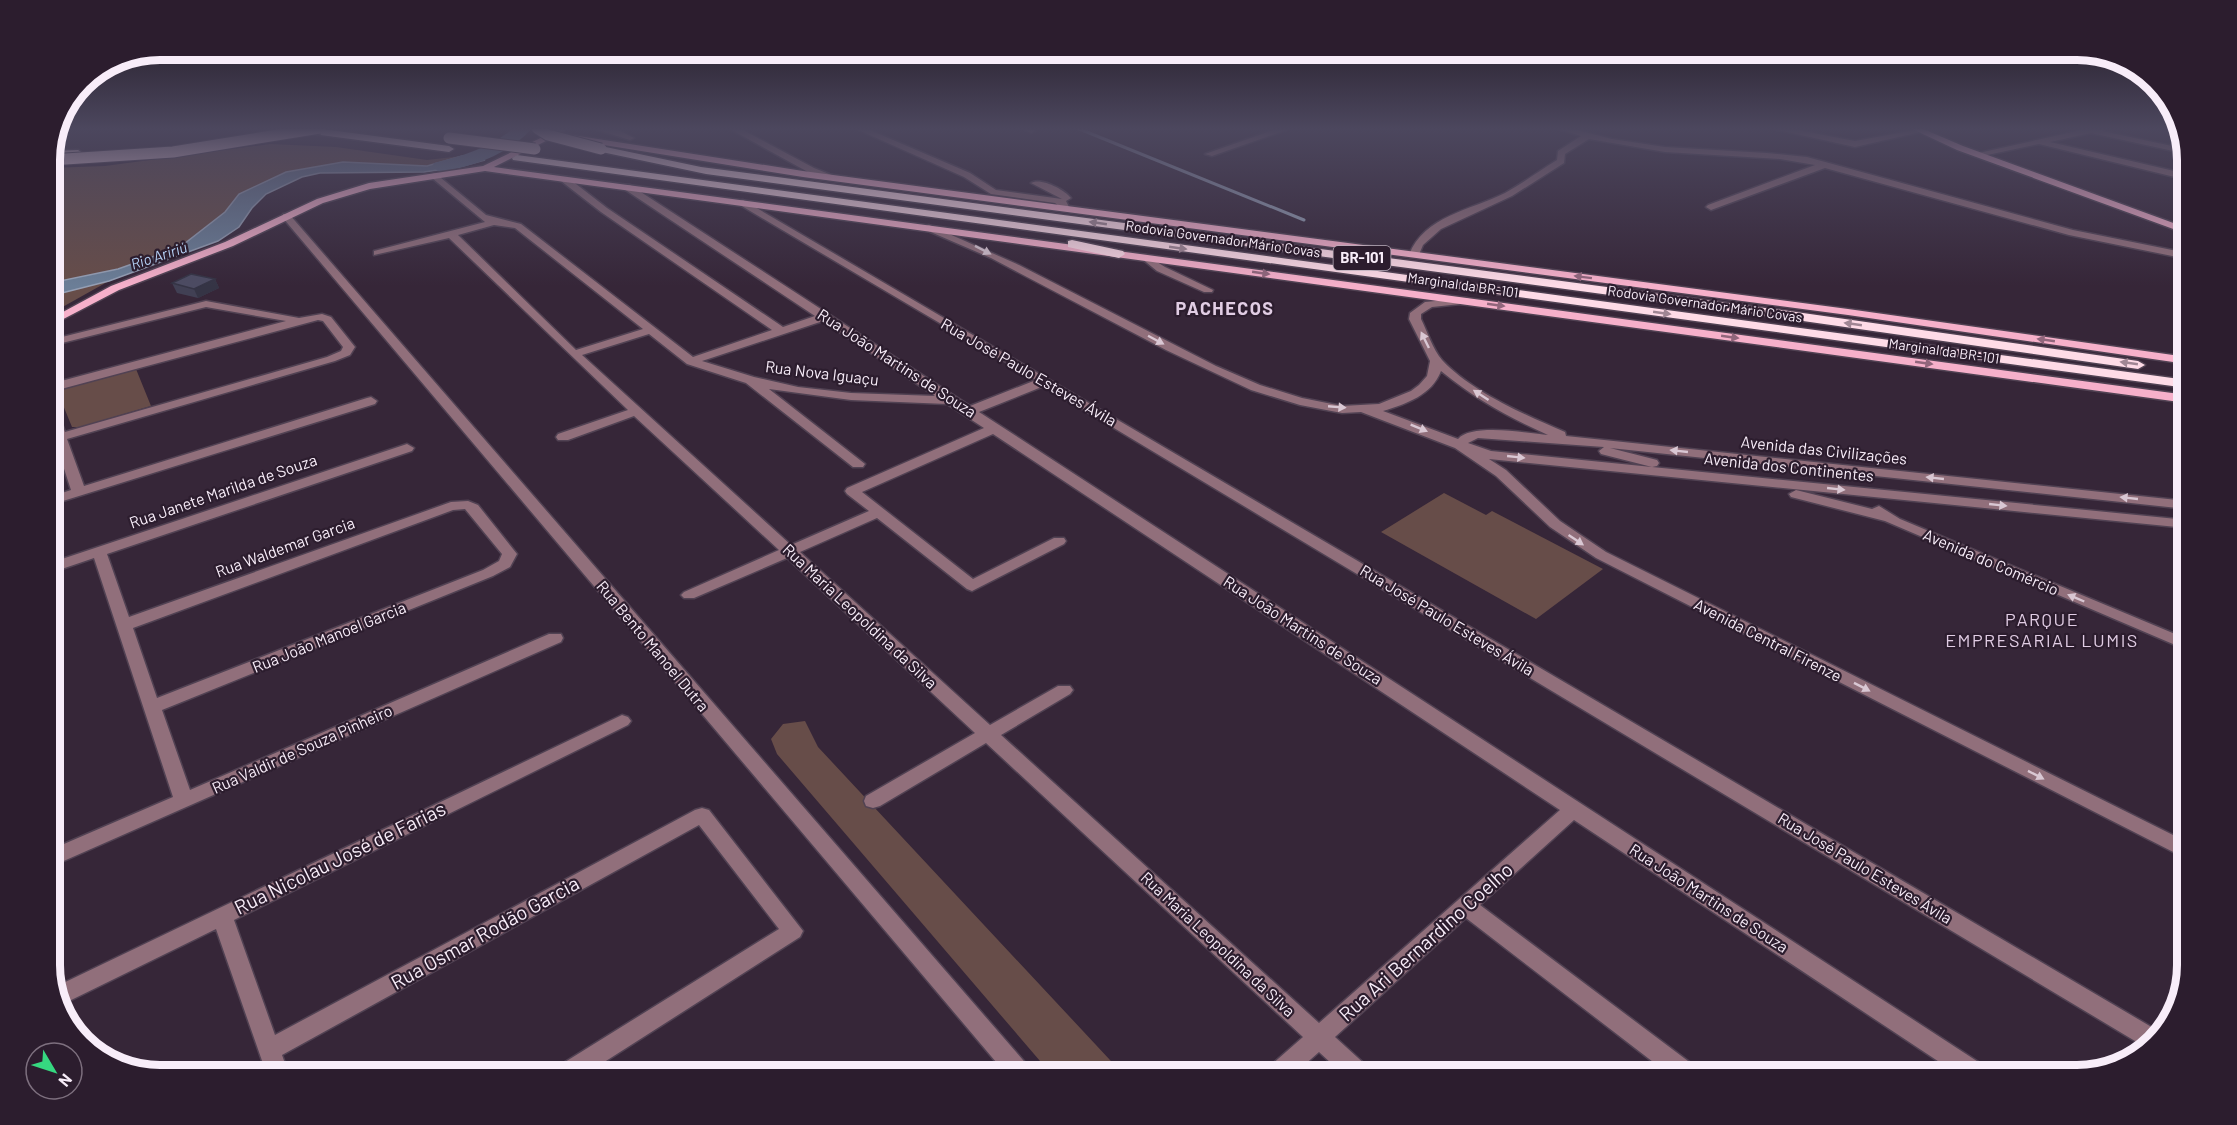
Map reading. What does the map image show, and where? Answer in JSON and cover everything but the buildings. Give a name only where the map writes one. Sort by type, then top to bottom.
[{"type":"highway","name":"Rodovia Governador Mário Covas","points":[[660,180],[930,221],[2177,383]]},
{"type":"highway","name":"Rodovia Governador Mário Covas","points":[[779,180],[1785,314],[2177,371]]},
{"type":"highway","points":[[930,221],[1119,255]]},
{"type":"highway","points":[[1189,235],[1414,255]]},
{"type":"main road","points":[[60,318],[115,288],[221,247],[305,206],[349,191],[409,180]]},
{"type":"main road","points":[[576,180],[740,202],[930,221]]},
{"type":"main road","name":"Marginal da BR-101","points":[[857,180],[1063,204],[1414,255],[1836,310],[2177,360]]},
{"type":"main road","points":[[2050,180],[2177,227]]},
{"type":"main road","name":"Marginal da BR-101","points":[[1119,255],[2177,398]]},
{"type":"street","points":[[440,180],[483,217],[494,222]]},
{"type":"street","points":[[566,180],[604,210],[781,331]]},
{"type":"street","points":[[976,180],[994,192],[1063,204],[1066,196],[1035,183]]},
{"type":"street","points":[[1414,255],[1415,248],[1424,237],[1462,214],[1501,198],[1529,180]]},
{"type":"street","points":[[1712,207],[1782,180]]},
{"type":"street","points":[[1885,180],[2072,233],[2177,254]]},
{"type":"street","name":"Rua João Martins de Souza","points":[[627,187],[827,316],[1961,1065]]},
{"type":"street","name":"Rua José Paulo Esteves Ávila","points":[[740,202],[2147,1036]]},
{"type":"street","name":"Rua Bento Manoel Dutra","points":[[286,216],[1012,1065]]},
{"type":"street","name":"Avenida Central Firenze","points":[[930,221],[1241,382],[1269,393],[1314,404],[1396,410],[1460,445],[1501,473],[1554,524],[1601,555],[2177,846]]},
{"type":"street","points":[[378,253],[494,222],[511,223],[518,226],[691,361],[750,380]]},
{"type":"street","name":"Rua Maria Leopoldina da Silva","points":[[451,234],[574,354],[1348,1065]]},
{"type":"street","points":[[1146,258],[1161,268],[1208,290]]},
{"type":"street","points":[[1466,301],[1430,304],[1416,313],[1415,319],[1436,361],[1457,378],[1509,413],[1571,440],[1707,476]]},
{"type":"street","points":[[60,340],[206,304],[300,320]]},
{"type":"street","points":[[60,385],[318,316],[327,319],[349,347],[346,353],[60,437],[79,492]]},
{"type":"street","points":[[691,361],[827,316]]},
{"type":"street","points":[[574,354],[651,330]]},
{"type":"street","points":[[1396,410],[1431,380],[1435,374],[1436,361]]},
{"type":"street","points":[[1431,380],[1457,378]]},
{"type":"street","name":"Rua Nova Iguaçu","points":[[750,380],[778,388],[846,395],[953,400]]},
{"type":"street","name":"Rua Nova Iguaçu","points":[[750,380],[858,464]]},
{"type":"street","points":[[970,411],[1045,381]]},
{"type":"street","points":[[60,498],[371,401]]},
{"type":"street","points":[[563,437],[637,411]]},
{"type":"street","points":[[996,428],[852,491],[972,586],[1059,541]]},
{"type":"street","name":"Avenida das Civilizações","points":[[1460,445],[1467,437],[1477,434],[1571,440],[2177,504]]},
{"type":"street","name":"Avenida dos Continentes","points":[[1460,445],[1490,455],[2177,523]]},
{"type":"street","name":"Rua Janete Marilda de Souza","points":[[60,565],[407,448]]},
{"type":"street","points":[[1596,465],[1602,460],[1601,449]]},
{"type":"street","name":"Avenida do Comércio","points":[[1707,476],[1815,498],[1885,517],[2177,641]]},
{"type":"street","points":[[1877,494],[1877,507],[1885,517]]},
{"type":"street","name":"Rua Waldemar Garcia","points":[[124,625],[442,508],[459,505],[473,508],[510,554],[505,564]]},
{"type":"street","points":[[689,595],[879,512]]},
{"type":"street","points":[[99,552],[184,801]]},
{"type":"street","name":"Rua João Manoel Garcia","points":[[152,707],[488,573],[505,564]]},
{"type":"street","name":"Rua Valdir de Souza Pinheiro","points":[[60,855],[555,638]]},
{"type":"street","points":[[873,801],[1064,690]]},
{"type":"street","name":"Rua Nicolau José de Farias","points":[[64,993],[622,721]]},
{"type":"street","name":"Rua Ari Bernardino Coelho","points":[[1289,1065],[1574,809]]},
{"type":"street","name":"Rua Osmar Rodão Garcia","points":[[269,1050],[702,815],[793,931],[582,1065]]},
{"type":"street","points":[[1466,906],[1674,1065]]},
{"type":"street","points":[[222,916],[274,1065]]},
{"type":"shaded area","points":[[60,180],[283,180],[239,194],[225,212],[180,247],[118,269],[60,281]]},
{"type":"shaded area","points":[[109,281],[60,308],[60,293]]},
{"type":"shaded area","points":[[136,369],[151,406],[80,427],[72,427],[60,398],[60,392],[66,388]]},
{"type":"shaded area","points":[[1444,493],[1486,515],[1492,511],[1603,569],[1536,619],[1381,532]]},
{"type":"shaded area","points":[[805,721],[818,747],[1115,1065],[1043,1065],[777,754],[771,739],[783,724]]},
{"type":"water","name":"Rio Aririú","points":[[268,180],[295,180],[266,194],[252,208],[239,227],[218,241],[109,281],[60,293],[60,281],[118,269],[180,247],[225,212],[239,194]]},
{"type":"waterway","points":[[1207,180],[1304,220]]},
{"type":"district","name":"PACHECOS","points":[[1225,309]]},
{"type":"district","name":"PARQUE EMPRESARIAL LUMIS","points":[[2042,630]]}]
